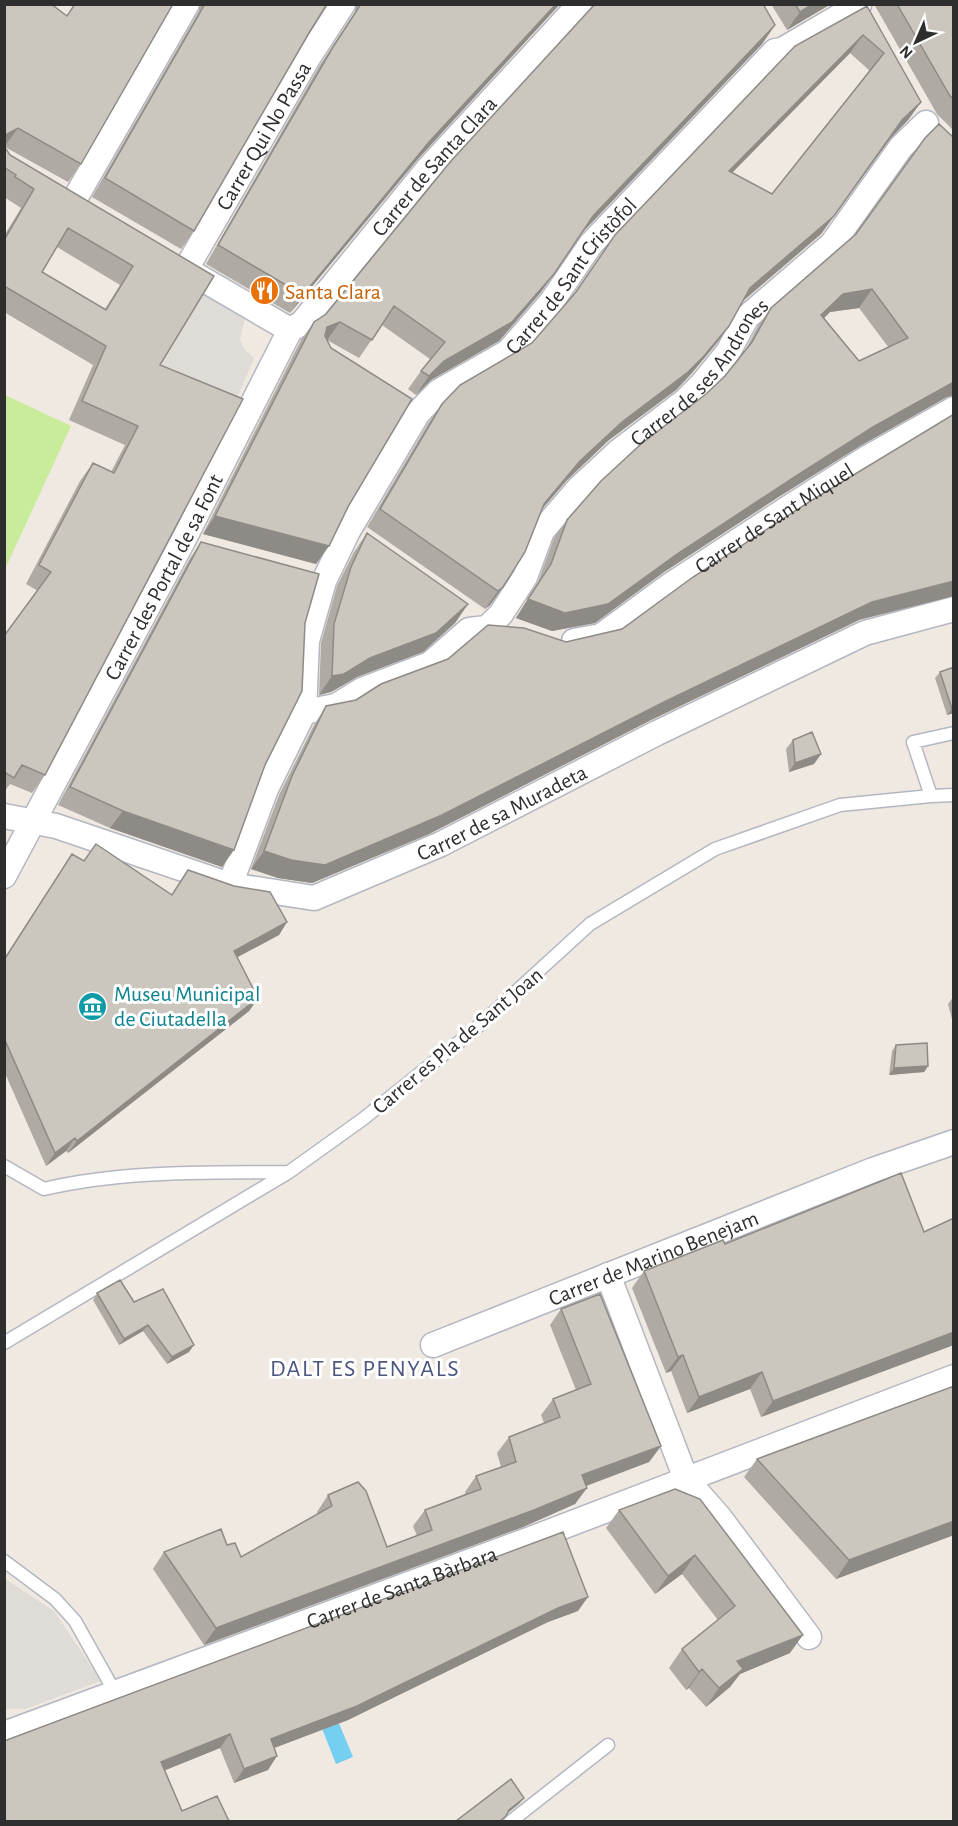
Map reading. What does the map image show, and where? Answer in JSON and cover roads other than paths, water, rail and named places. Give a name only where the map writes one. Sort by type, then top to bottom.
[{"type":"street","points":[[73,202],[187,4]]},
{"type":"street","name":"Carrer Qui No Passa","points":[[186,269],[308,58],[343,4]]},
{"type":"street","name":"Carrer de Santa Clara","points":[[290,330],[302,323],[427,171],[580,4]]},
{"type":"street","name":"Carrer de Sant Cristòfol","points":[[304,712],[307,641],[314,578],[357,537],[409,407],[508,352],[552,301],[591,244],[775,51],[777,41],[862,10]]},
{"type":"street","name":"Carrer de ses Andrones","points":[[487,628],[501,614],[525,577],[542,531],[571,498],[619,451],[685,401],[702,384],[728,352],[747,317],[832,244],[901,147],[927,120]]},
{"type":"street","points":[[165,257],[290,330]]},
{"type":"street","name":"Carrer des Portal de sa Font","points":[[4,876],[183,541],[290,330]]},
{"type":"street","name":"Carrer de Sant Miquel","points":[[551,646],[602,636],[672,584],[788,508],[867,458],[954,409]]},
{"type":"street","points":[[183,541],[207,550]]},
{"type":"street","points":[[460,609],[487,628]]},
{"type":"street","name":"Carrer de sa Muradeta","points":[[4,816],[56,826],[230,885],[314,898],[441,843],[657,733],[865,633],[954,609]]},
{"type":"street","points":[[230,885],[266,789],[304,712],[336,706],[362,690],[430,664],[469,630],[487,628],[514,632]]},
{"type":"street","name":"Carrer de Marino Benejam","points":[[433,1345],[873,1170],[954,1142]]},
{"type":"street","points":[[608,1275],[686,1479],[720,1518],[809,1637]]},
{"type":"street","name":"Carrer de Santa Bàrbara","points":[[11,1727],[116,1694],[954,1377]]},
{"type":"lane","points":[[931,796],[913,742],[954,733]]},
{"type":"lane","name":"Carrer es Pla de Sant Joan","points":[[4,1343],[290,1172],[363,1119],[474,1030],[590,924],[715,849],[840,805],[954,795]]},
{"type":"lane","points":[[4,1166],[44,1189],[79,1180],[133,1175],[290,1172]]},
{"type":"lane","points":[[4,1561],[55,1599],[75,1621],[116,1694]]},
{"type":"lane","points":[[510,1821],[608,1745]]},
{"type":"water","points":[[338,1721],[353,1757],[336,1764],[323,1726]]},
{"type":"place","name":"Santa Clara","points":[[264,291]]},
{"type":"place","name":"Museu Municipal de Ciutadella","points":[[93,1006]]},
{"type":"district","name":"DALT ES PENYALS","points":[[365,1368]]}]
